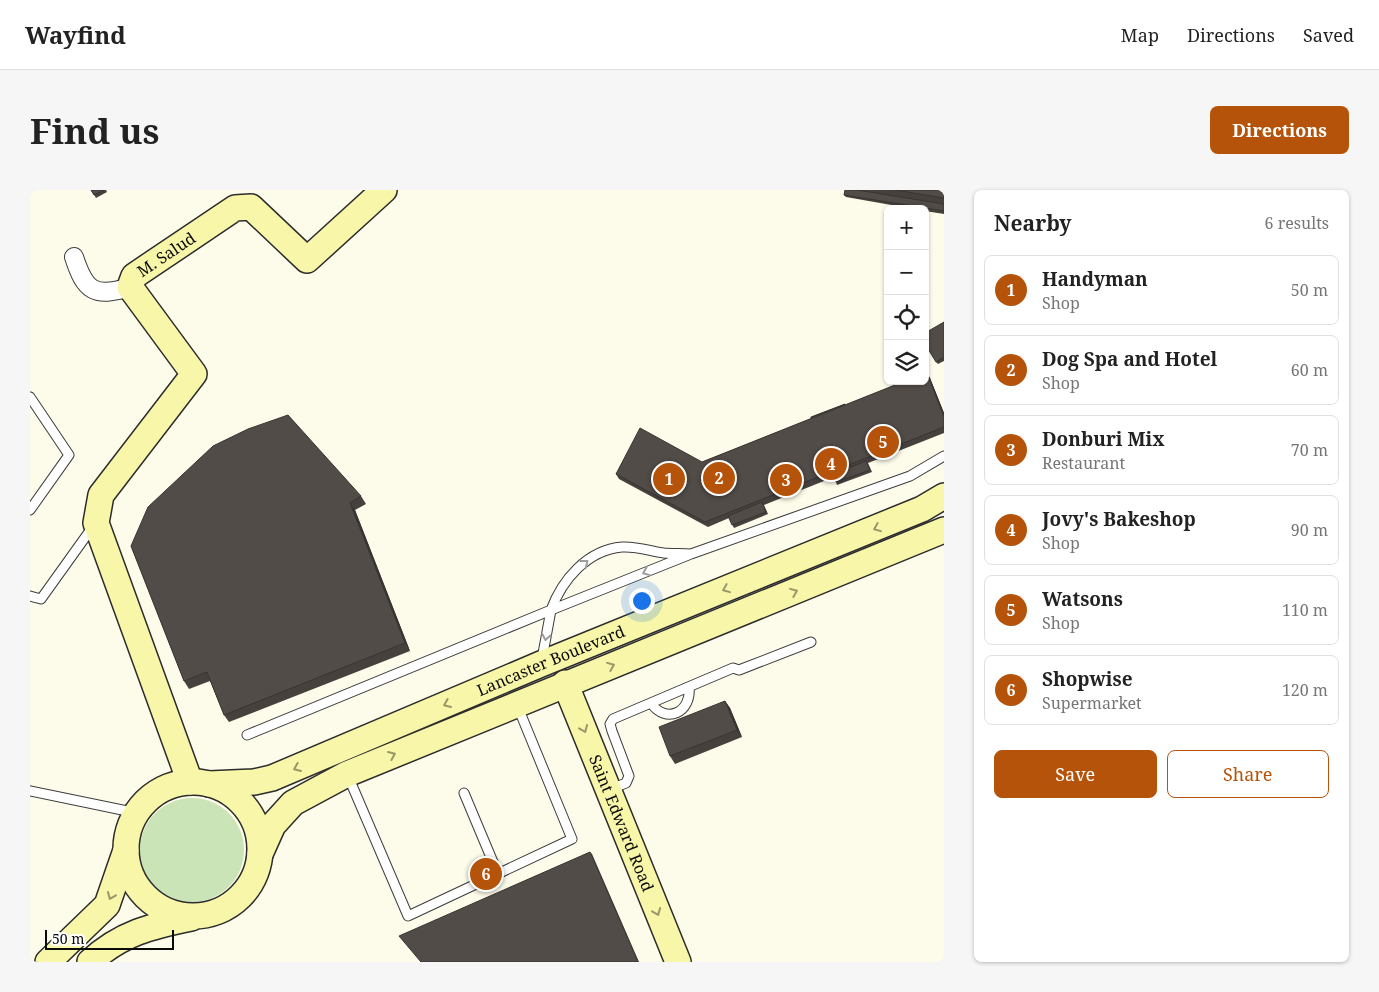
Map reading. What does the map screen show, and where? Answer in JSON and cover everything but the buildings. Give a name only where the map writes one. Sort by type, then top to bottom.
[{"type":"main road","name":"M. Salud","points":[[96,523],[101,495],[194,374],[130,287],[134,276],[235,208],[251,207],[308,260],[384,190]]},
{"type":"main road","name":"Lancaster Boulevard","points":[[199,783],[254,782],[272,778],[542,664],[922,509],[944,496]]},
{"type":"main road","points":[[96,523],[199,783]]},
{"type":"main road","name":"Lancaster Boulevard","points":[[260,854],[273,824],[293,803],[347,774],[516,703],[944,530]]},
{"type":"main road","name":"Saint Edward Road","points":[[566,683],[678,962]]},
{"type":"main road","points":[[48,962],[107,905],[117,882],[126,850],[129,830],[137,813],[147,800],[160,791],[199,783],[226,791],[241,802],[253,818],[259,835],[260,854],[256,873],[247,890],[233,904],[216,913],[144,928],[106,948],[90,962]]},
{"type":"main road","points":[[126,850],[130,871],[137,884],[156,905],[175,914],[197,917]]},
{"type":"street","points":[[74,257],[80,275],[92,289],[107,294],[130,287]]},
{"type":"lane","points":[[30,397],[69,455],[30,510]]},
{"type":"lane","points":[[247,735],[691,554],[910,476],[944,456]]},
{"type":"lane","points":[[30,596],[41,600],[96,523]]},
{"type":"lane","points":[[542,664],[551,610],[558,590],[586,560],[602,552],[622,547],[642,548],[663,553],[691,554]]},
{"type":"lane","points":[[608,790],[626,783],[629,776],[610,724],[613,719],[733,668],[739,670],[811,642]]},
{"type":"lane","points":[[651,703],[660,712],[674,714],[680,711],[689,700],[689,687]]},
{"type":"lane","points":[[347,774],[408,916],[572,839],[516,703]]},
{"type":"lane","points":[[30,791],[137,813]]},
{"type":"lane","points":[[464,793],[498,874]]},
{"type":"green space","points":[[192,798],[212,802],[229,813],[240,830],[244,850],[240,870],[229,887],[212,898],[192,902],[172,898],[155,887],[144,870],[140,850],[144,830],[155,813],[172,802]]},
{"type":"place","name":"Watsons","points":[[883,442]]},
{"type":"place","name":"Jovy's Bakeshop","points":[[831,464]]},
{"type":"place","name":"Dog Spa and Hotel","points":[[719,478]]},
{"type":"place","name":"Handyman","points":[[669,479]]},
{"type":"place","name":"Donburi Mix","points":[[786,480]]},
{"type":"place","name":"Shopwise","points":[[486,874]]}]
